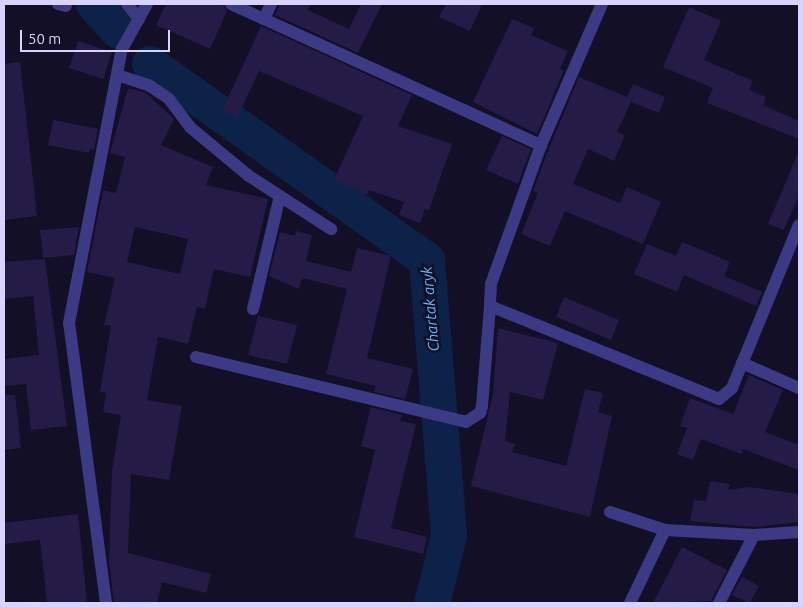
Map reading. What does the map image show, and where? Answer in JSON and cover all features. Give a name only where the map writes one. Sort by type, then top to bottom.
[{"type":"street","points":[[126,4],[139,19]]},
{"type":"street","points":[[106,603],[69,323],[122,49],[148,4]]},
{"type":"street","points":[[231,4],[541,145]]},
{"type":"street","points":[[264,19],[271,4]]},
{"type":"street","points":[[196,357],[466,422],[480,413],[491,284],[541,145],[602,4]]},
{"type":"street","points":[[117,75],[150,86],[169,99],[191,128],[280,196],[331,229]]},
{"type":"street","points":[[253,310],[280,196]]},
{"type":"street","points":[[490,306],[711,399],[726,396],[799,226]]},
{"type":"street","points":[[742,362],[799,388]]},
{"type":"street","points":[[610,512],[665,530],[754,535],[799,532]]},
{"type":"street","points":[[630,603],[665,530]]},
{"type":"street","points":[[719,603],[754,535]]},
{"type":"building","points":[[166,4],[223,4],[227,11],[210,49],[156,25]]},
{"type":"building","points":[[280,4],[310,4],[308,10],[349,29],[361,4],[382,4],[358,53],[275,15]]},
{"type":"building","points":[[446,4],[482,4],[470,31],[439,17]]},
{"type":"building","points":[[689,7],[721,21],[704,60],[753,81],[749,90],[766,97],[763,105],[799,121],[799,139],[707,103],[713,88],[663,67]]},
{"type":"building","points":[[512,19],[534,28],[531,35],[568,51],[560,69],[564,70],[537,134],[473,102]]},
{"type":"building","points":[[261,26],[412,95],[398,126],[452,144],[429,210],[425,209],[420,223],[399,215],[404,202],[369,190],[367,195],[334,180],[363,116],[259,71],[237,118],[222,111]]},
{"type":"building","points":[[78,41],[112,52],[103,79],[69,68]]},
{"type":"building","points":[[20,62],[37,216],[4,220],[4,64]]},
{"type":"building","points":[[579,77],[627,97],[633,84],[665,97],[659,113],[631,102],[617,132],[625,135],[614,161],[588,149],[573,184],[620,203],[627,187],[661,202],[643,244],[565,211],[550,246],[521,234],[538,193],[533,191]]},
{"type":"building","points":[[128,88],[146,93],[174,119],[161,145],[213,167],[206,185],[268,199],[250,277],[214,269],[205,309],[197,307],[188,344],[158,337],[147,400],[182,406],[169,480],[131,474],[128,553],[211,574],[206,593],[162,582],[157,603],[114,603],[109,562],[112,471],[121,415],[103,412],[106,393],[100,392],[111,326],[104,325],[115,278],[87,272],[103,190],[116,193],[125,157],[110,153]],"holes":[[[135,227],[188,239],[180,274],[127,262]]]},
{"type":"building","points":[[53,120],[98,129],[94,150],[90,149],[89,153],[48,145]]},
{"type":"building","points":[[502,136],[531,149],[518,184],[486,170]]},
{"type":"building","points":[[799,151],[799,195],[784,230],[768,224]]},
{"type":"building","points":[[79,227],[74,255],[43,258],[40,230]]},
{"type":"building","points":[[296,231],[312,235],[306,261],[351,272],[357,248],[391,256],[367,358],[413,369],[405,399],[374,392],[376,386],[326,374],[347,289],[302,278],[299,289],[269,276],[280,232],[295,236]]},
{"type":"building","points":[[682,242],[730,262],[724,276],[762,292],[756,306],[684,275],[677,292],[634,274],[647,244],[676,256]]},
{"type":"building","points":[[45,259],[67,426],[31,430],[26,384],[4,386],[4,359],[39,355],[33,296],[4,299],[4,262]]},
{"type":"building","points":[[564,297],[619,320],[611,340],[556,317]]},
{"type":"building","points":[[258,316],[297,325],[287,364],[248,355]]},
{"type":"building","points":[[498,328],[558,343],[543,400],[510,392],[505,441],[515,444],[512,452],[566,466],[585,389],[603,393],[598,412],[612,416],[590,517],[471,486],[493,394]]},
{"type":"building","points":[[749,375],[783,390],[765,432],[799,445],[799,470],[743,449],[741,454],[701,439],[693,460],[677,454],[687,428],[680,426],[690,398],[733,414]]},
{"type":"building","points":[[4,395],[15,395],[21,448],[4,450]]},
{"type":"building","points":[[371,407],[402,415],[400,421],[416,424],[391,528],[427,537],[423,554],[354,537],[375,450],[361,446]]},
{"type":"building","points":[[710,481],[730,484],[728,490],[749,487],[799,494],[799,522],[754,527],[690,521],[694,500],[706,501]]},
{"type":"building","points":[[78,514],[87,603],[47,603],[40,540],[4,544],[4,523]]},
{"type":"building","points":[[682,547],[727,570],[711,601],[653,603]]},
{"type":"building","points":[[742,577],[759,586],[750,603],[732,595]]},
{"type":"waterway","name":"Chartak aryk","points":[[94,4],[118,31]]},
{"type":"waterway","name":"Chartak aryk","points":[[150,64],[427,260],[449,536],[432,603]]}]
